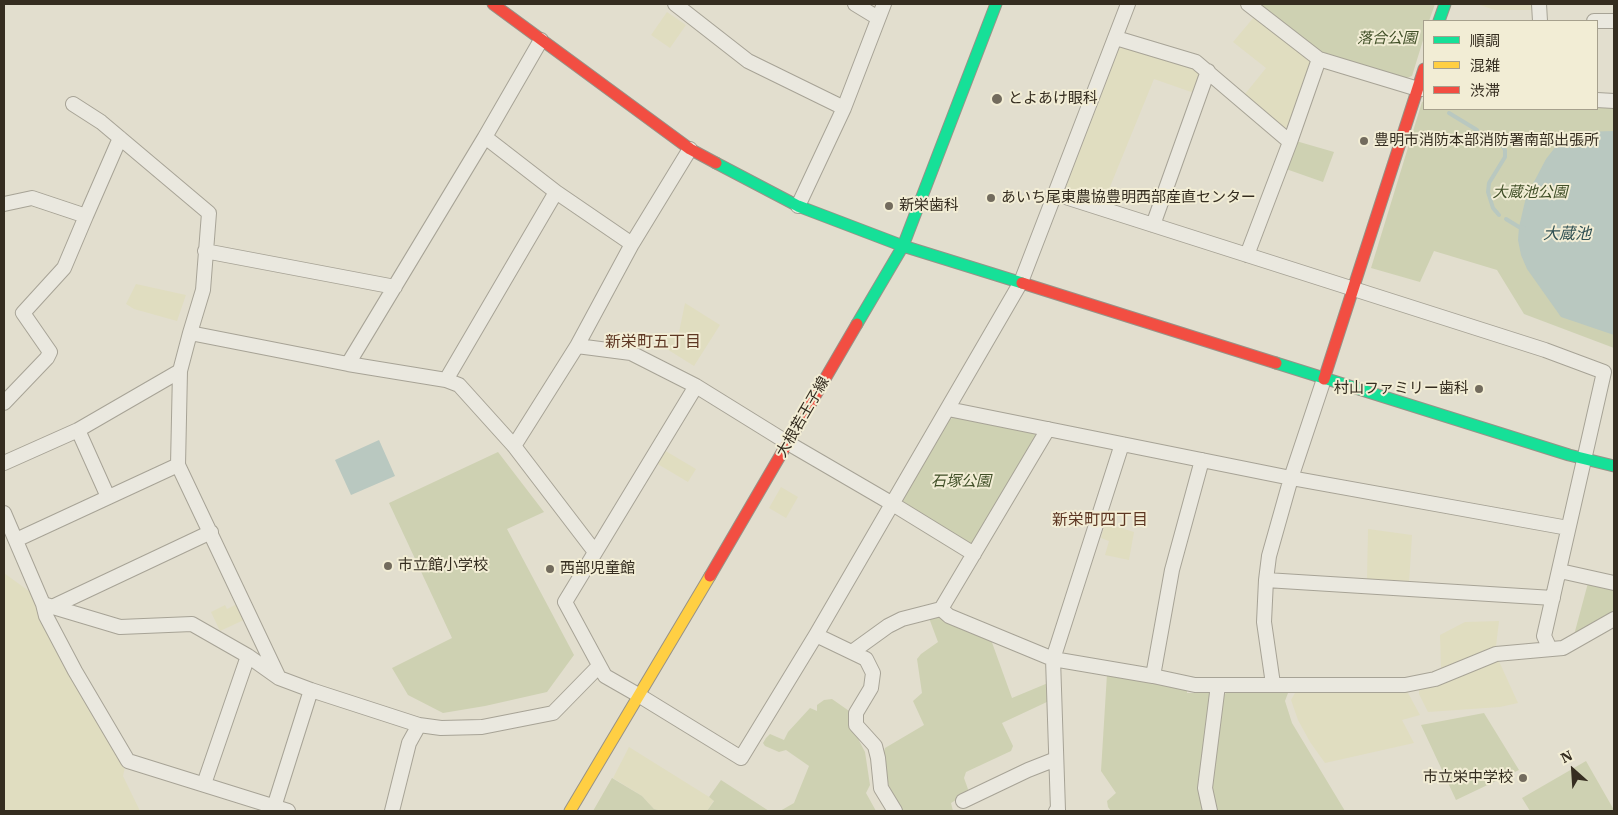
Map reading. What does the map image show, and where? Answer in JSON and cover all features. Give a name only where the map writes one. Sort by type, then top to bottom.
[{"type":"street","points":[[675,4],[748,61],[844,108]]},
{"type":"street","points":[[855,4],[878,18]]},
{"type":"street","points":[[798,206],[844,108],[884,4]]},
{"type":"street","name":"大根若王子線","points":[[570,811],[640,696],[903,246],[996,4]]},
{"type":"street","points":[[696,386],[565,602],[605,676],[741,758],[816,635],[1021,282],[1128,4]]},
{"type":"street","points":[[1248,4],[1319,59],[1421,89]]},
{"type":"street","points":[[1440,20],[1445,4]]},
{"type":"street","points":[[1539,4],[1540,20]]},
{"type":"street","points":[[501,6],[541,40],[690,149],[798,206],[903,246],[1584,460],[1614,466]]},
{"type":"street","points":[[1598,21],[1614,21]]},
{"type":"street","points":[[1116,38],[1196,62],[1290,142]]},
{"type":"street","points":[[348,364],[485,137],[541,40]]},
{"type":"street","points":[[1246,255],[1290,142],[1319,59]]},
{"type":"street","points":[[1153,225],[1208,71]]},
{"type":"street","points":[[1273,684],[1264,622],[1266,580],[1270,556],[1291,478],[1421,89],[1423,75]]},
{"type":"street","points":[[1598,100],[1614,101]]},
{"type":"street","points":[[73,104],[101,122],[209,213],[203,290],[180,371],[178,465],[279,678]]},
{"type":"street","points":[[485,137],[556,192],[632,244]]},
{"type":"street","points":[[4,403],[47,358],[50,352],[23,312],[64,268],[120,138]]},
{"type":"street","points":[[514,446],[577,346],[632,244],[690,149]]},
{"type":"street","points":[[446,380],[556,192]]},
{"type":"street","points":[[1056,194],[1545,350],[1604,372],[1544,636],[1550,649]]},
{"type":"street","points":[[4,204],[32,198],[86,216]]},
{"type":"street","points":[[205,251],[395,287]]},
{"type":"street","points":[[190,333],[348,364],[446,380],[459,385],[514,446],[595,552]]},
{"type":"street","points":[[577,346],[631,353],[696,386],[974,554]]},
{"type":"street","points":[[4,463],[78,430],[180,371]]},
{"type":"street","points":[[948,409],[1291,478],[1568,528]]},
{"type":"street","points":[[852,652],[888,626],[902,619],[941,609],[1048,429]]},
{"type":"street","points":[[78,430],[108,497]]},
{"type":"street","points":[[1056,811],[1058,810],[1053,659],[1122,444]]},
{"type":"street","points":[[1153,676],[1172,570],[1202,460]]},
{"type":"street","points":[[16,540],[178,465]]},
{"type":"street","points":[[4,513],[48,605],[46,616],[75,671],[128,760],[288,811]]},
{"type":"street","points":[[48,605],[211,532]]},
{"type":"street","points":[[1560,571],[1614,583]]},
{"type":"street","points":[[1266,580],[1553,598]]},
{"type":"street","points":[[48,605],[120,627],[192,624],[248,656],[279,678],[419,725],[441,728],[482,727],[553,713],[600,666]]},
{"type":"street","points":[[941,609],[950,616],[1053,659],[1194,685],[1405,685],[1435,678],[1496,654],[1563,648],[1614,619]]},
{"type":"street","points":[[816,635],[866,659],[873,673],[871,688],[856,713],[856,725],[875,746],[881,788],[896,811]]},
{"type":"street","points":[[204,784],[248,656]]},
{"type":"street","points":[[1210,811],[1205,788],[1218,685]]},
{"type":"street","points":[[274,807],[311,690]]},
{"type":"street","points":[[392,811],[409,743],[419,725]]},
{"type":"street","points":[[963,802],[1028,770],[1056,759]]},
{"type":"shaded area","points":[[1477,4],[1534,4],[1534,10],[1495,10]]},
{"type":"shaded area","points":[[667,12],[686,25],[670,48],[651,35]]},
{"type":"shaded area","points":[[1254,17],[1309,58],[1311,65],[1289,125],[1284,129],[1245,94],[1266,68],[1233,42]]},
{"type":"shaded area","points":[[1122,47],[1197,69],[1201,77],[1194,93],[1154,79],[1103,204],[1069,194],[1066,187],[1119,49]]},
{"type":"shaded area","points":[[136,284],[186,295],[177,321],[134,309],[126,304]]},
{"type":"shaded area","points":[[685,303],[720,325],[694,366],[654,341],[659,333],[678,337]]},
{"type":"shaded area","points":[[664,450],[696,469],[688,482],[656,463]]},
{"type":"shaded area","points":[[781,487],[798,497],[786,518],[769,508]]},
{"type":"shaded area","points":[[1105,523],[1134,532],[1129,560],[1105,555],[1109,541],[1101,538]]},
{"type":"shaded area","points":[[1368,529],[1412,535],[1409,583],[1367,580]]},
{"type":"shaded area","points":[[4,573],[33,594],[126,763],[123,776],[140,811],[4,811]]},
{"type":"shaded area","points":[[239,603],[246,619],[220,631],[211,612],[225,605],[227,609]]},
{"type":"shaded area","points":[[1499,621],[1496,646],[1441,668],[1440,635],[1465,622]]},
{"type":"shaded area","points":[[1498,659],[1518,703],[1500,707],[1428,712],[1419,694],[1419,689],[1436,687]]},
{"type":"shaded area","points":[[1407,691],[1420,715],[1402,720],[1414,743],[1325,763],[1310,742],[1298,720],[1291,700],[1295,693]]},
{"type":"shaded area","points":[[629,747],[714,800],[707,811],[662,811],[654,809],[642,796],[613,778]]},
{"type":"green space","name":"落合公園","points":[[1257,4],[1435,4],[1429,20],[1423,20],[1423,40],[1412,76],[1401,80],[1320,53]]},
{"type":"green space","name":"大蔵池公園","points":[[1422,102],[1423,110],[1598,110],[1598,105],[1614,106],[1614,348],[1524,314],[1497,270],[1434,251],[1420,282],[1371,268]]},
{"type":"green space","points":[[1296,141],[1334,152],[1323,182],[1286,169]]},
{"type":"green space","name":"石塚公園","points":[[954,417],[1034,433],[1037,438],[976,541],[970,544],[904,505],[902,498],[949,420]]},
{"type":"green space","points":[[498,452],[544,512],[507,529],[574,655],[547,692],[443,713],[408,695],[392,668],[452,638],[389,503]]},
{"type":"green space","points":[[1588,583],[1614,589],[1614,613],[1574,635]]},
{"type":"green space","points":[[940,617],[990,637],[1012,698],[1048,683],[1049,701],[1002,723],[1013,746],[1011,751],[966,772],[964,778],[969,792],[951,803],[953,811],[902,811],[889,786],[882,758],[885,748],[924,725],[913,701],[922,693],[917,659],[938,642],[929,618]]},
{"type":"green space","points":[[1107,674],[1187,688],[1187,693],[1212,693],[1206,811],[1111,811],[1108,807],[1107,801],[1116,793],[1101,771]]},
{"type":"green space","points":[[1226,693],[1288,693],[1285,701],[1292,723],[1345,811],[1213,811],[1209,796],[1219,699]]},
{"type":"green space","points":[[832,699],[852,713],[853,729],[865,752],[870,785],[866,793],[876,811],[780,811],[794,803],[809,766],[786,750],[779,752],[765,746],[763,743],[770,734],[784,740],[788,732],[810,708],[817,711],[817,705],[824,700]]},
{"type":"green space","points":[[1484,713],[1519,770],[1456,800],[1421,725]]},
{"type":"green space","points":[[1586,761],[1614,810],[1530,811],[1522,798]]},
{"type":"green space","points":[[612,778],[642,796],[654,809],[662,811],[593,811]]},
{"type":"green space","points":[[721,780],[769,811],[707,811],[714,801],[709,797]]},
{"type":"water","name":"大蔵池","points":[[1614,131],[1614,335],[1561,317],[1527,269],[1521,255],[1518,240],[1526,197],[1546,159],[1557,145],[1580,132]]},
{"type":"water","points":[[379,440],[395,476],[351,495],[335,460]]},
{"type":"waterway","points":[[1449,113],[1477,130]]},
{"type":"waterway","points":[[1483,135],[1500,142],[1505,150],[1505,157],[1489,183],[1488,192],[1493,208],[1499,215]]},
{"type":"waterway","points":[[1506,219],[1524,228]]},
{"type":"traffic: fast","points":[[857,324],[903,246],[996,4]]},
{"type":"traffic: fast","points":[[1439,20],[1445,4]]},
{"type":"traffic: fast","points":[[716,163],[798,206],[903,246],[1022,283]]},
{"type":"traffic: fast","points":[[1276,363],[1569,455],[1614,466]]},
{"type":"traffic: slow","points":[[570,811],[710,576]]},
{"type":"traffic: jam","points":[[493,4],[690,149],[716,163]]},
{"type":"traffic: jam","points":[[1324,379],[1423,72]]},
{"type":"traffic: jam","points":[[1022,283],[1276,363]]},
{"type":"traffic: jam","points":[[710,576],[857,324]]},
{"type":"place","name":"とよあけ眼科","points":[[997,99]]},
{"type":"place","name":"豊明市消防本部消防署南部出張所","points":[[1364,141]]},
{"type":"place","name":"あいち尾東農協豊明西部産直センター","points":[[991,198]]},
{"type":"place","name":"新栄歯科","points":[[889,206]]},
{"type":"place","name":"村山ファミリー歯科","points":[[1479,389]]},
{"type":"place","name":"市立館小学校","points":[[388,566]]},
{"type":"place","name":"西部児童館","points":[[550,569]]},
{"type":"place","name":"市立栄中学校","points":[[1523,778]]},
{"type":"district","name":"新栄町五丁目","points":[[653,342]]},
{"type":"district","name":"新栄町四丁目","points":[[1100,520]]}]
